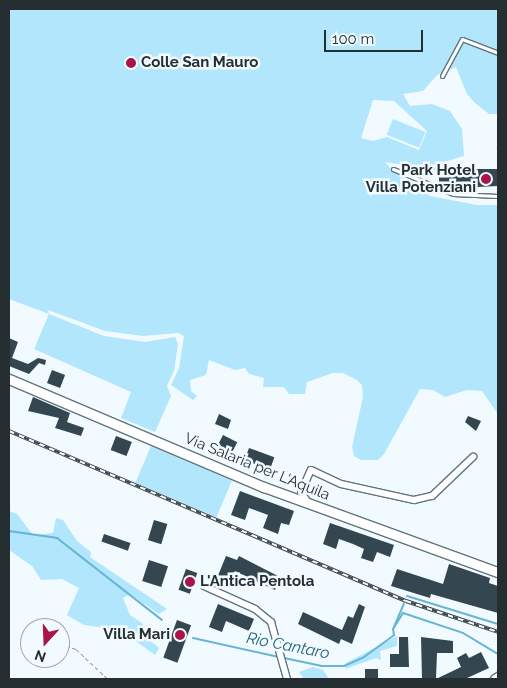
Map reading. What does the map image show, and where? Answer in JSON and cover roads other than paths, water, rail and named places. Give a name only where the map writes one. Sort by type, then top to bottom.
[{"type":"main road","name":"Via Salaria per L'Aquila","points":[[9,379],[309,504],[498,572]]},
{"type":"street","points":[[309,504],[301,488],[311,470],[342,484],[414,500],[432,496],[473,457]]},
{"type":"street","points":[[204,586],[264,614],[274,627],[283,656],[287,679]]},
{"type":"lane","points":[[442,76],[462,39],[498,53]]},
{"type":"lane","points":[[393,169],[453,194],[475,197],[498,196]]},
{"type":"waterway","name":"Rio Cantaro","points":[[9,531],[57,538],[162,620]]},
{"type":"waterway","name":"Rio Cantaro","points":[[407,596],[498,624]]},
{"type":"waterway","name":"Rio Cantaro","points":[[394,627],[404,604]]},
{"type":"waterway","name":"Rio Cantaro","points":[[284,658],[323,666],[344,666],[364,657],[394,635],[393,629],[403,613],[463,633],[498,654]]},
{"type":"waterway","name":"Rio Cantaro","points":[[193,638],[279,657]]},
{"type":"railway","points":[[9,431],[406,601],[498,632]]},
{"type":"place","name":"Colle San Mauro","points":[[131,63]]},
{"type":"place","name":"Park Hotel Villa Potenziani","points":[[486,179]]},
{"type":"place","name":"L'Antica Pentola","points":[[190,582]]},
{"type":"place","name":"Villa Mari","points":[[180,635]]}]
